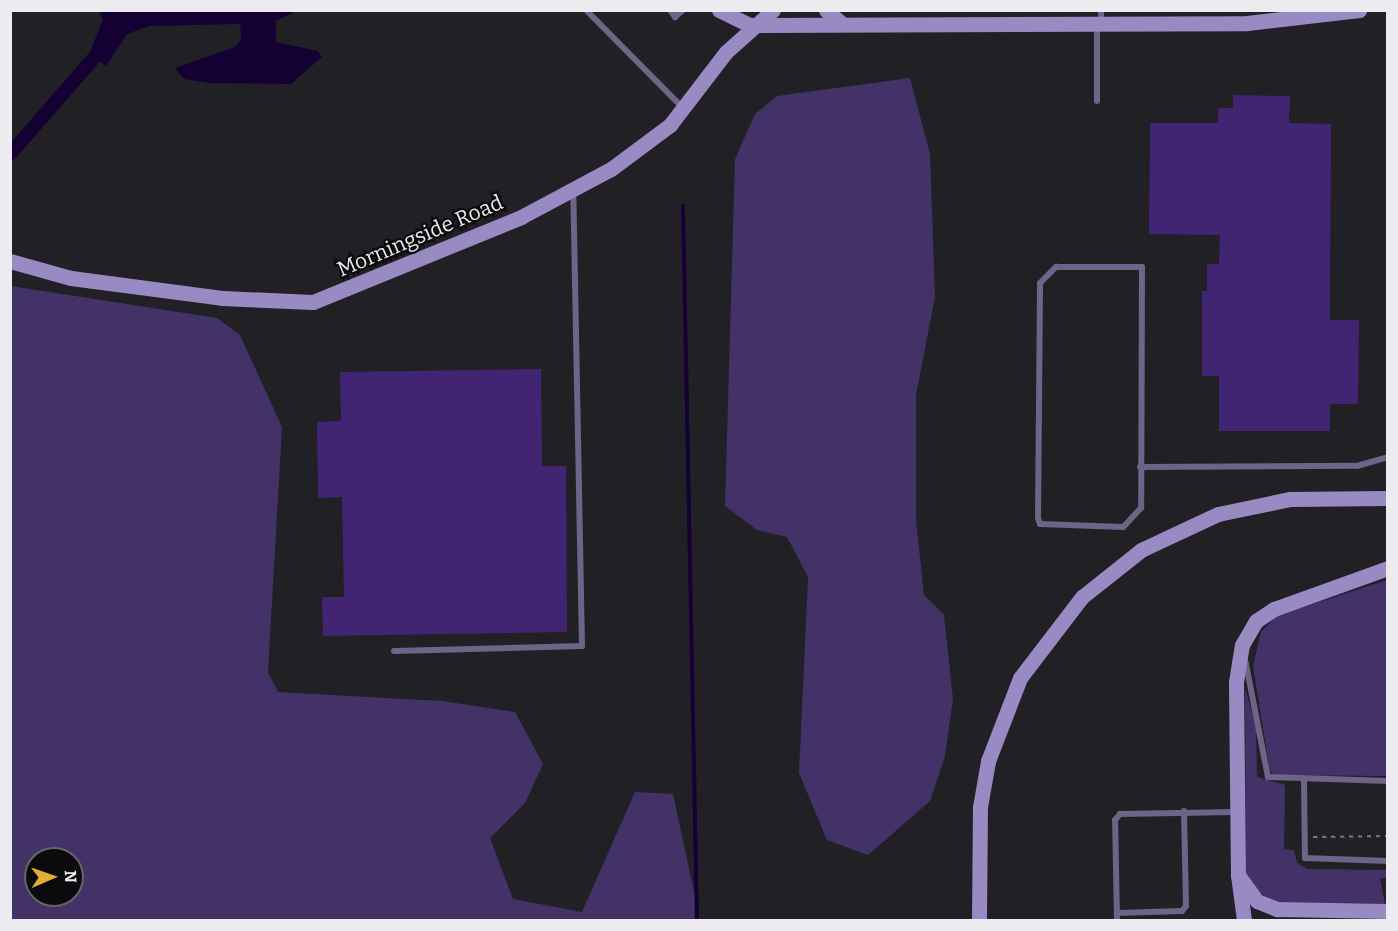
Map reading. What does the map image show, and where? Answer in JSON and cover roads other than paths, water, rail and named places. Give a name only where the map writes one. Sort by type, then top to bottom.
[{"type":"street","points":[[719,10],[756,24],[1100,19],[1294,21],[1359,10]]},
{"type":"street","name":"Morningside Road","points":[[10,261],[71,278],[222,298],[313,302],[382,277],[573,190],[652,142],[683,108],[726,52],[773,10]]},
{"type":"street","points":[[826,10],[842,24]]},
{"type":"street","points":[[979,921],[980,807],[988,761],[1020,678],[1082,597],[1141,550],[1218,514],[1290,499],[1388,498]]},
{"type":"street","points":[[1244,921],[1238,875],[1236,682],[1242,645],[1256,621],[1274,609],[1380,575],[1388,568]]},
{"type":"street","points":[[1238,875],[1257,901],[1277,909],[1388,911]]},
{"type":"lane","points":[[586,10],[683,108]]},
{"type":"lane","points":[[670,10],[675,17],[683,10]]},
{"type":"lane","points":[[1097,101],[1100,19]]},
{"type":"lane","points":[[394,651],[582,646],[573,190]]},
{"type":"lane","points":[[1142,267],[1140,467],[1141,508],[1123,527],[1040,524],[1040,283],[1046,271],[1142,267]]},
{"type":"lane","points":[[1140,467],[1357,466],[1388,457]]},
{"type":"lane","points":[[1242,645],[1260,722],[1264,774],[1304,780],[1388,781]]},
{"type":"lane","points":[[1304,780],[1305,858],[1388,861]]},
{"type":"lane","points":[[1117,921],[1115,820],[1131,811],[1237,812]]},
{"type":"lane","points":[[1116,913],[1182,911],[1186,906],[1184,811]]},
{"type":"waterway","points":[[10,154],[92,60]]},
{"type":"waterway","points":[[683,206],[697,920]]}]
